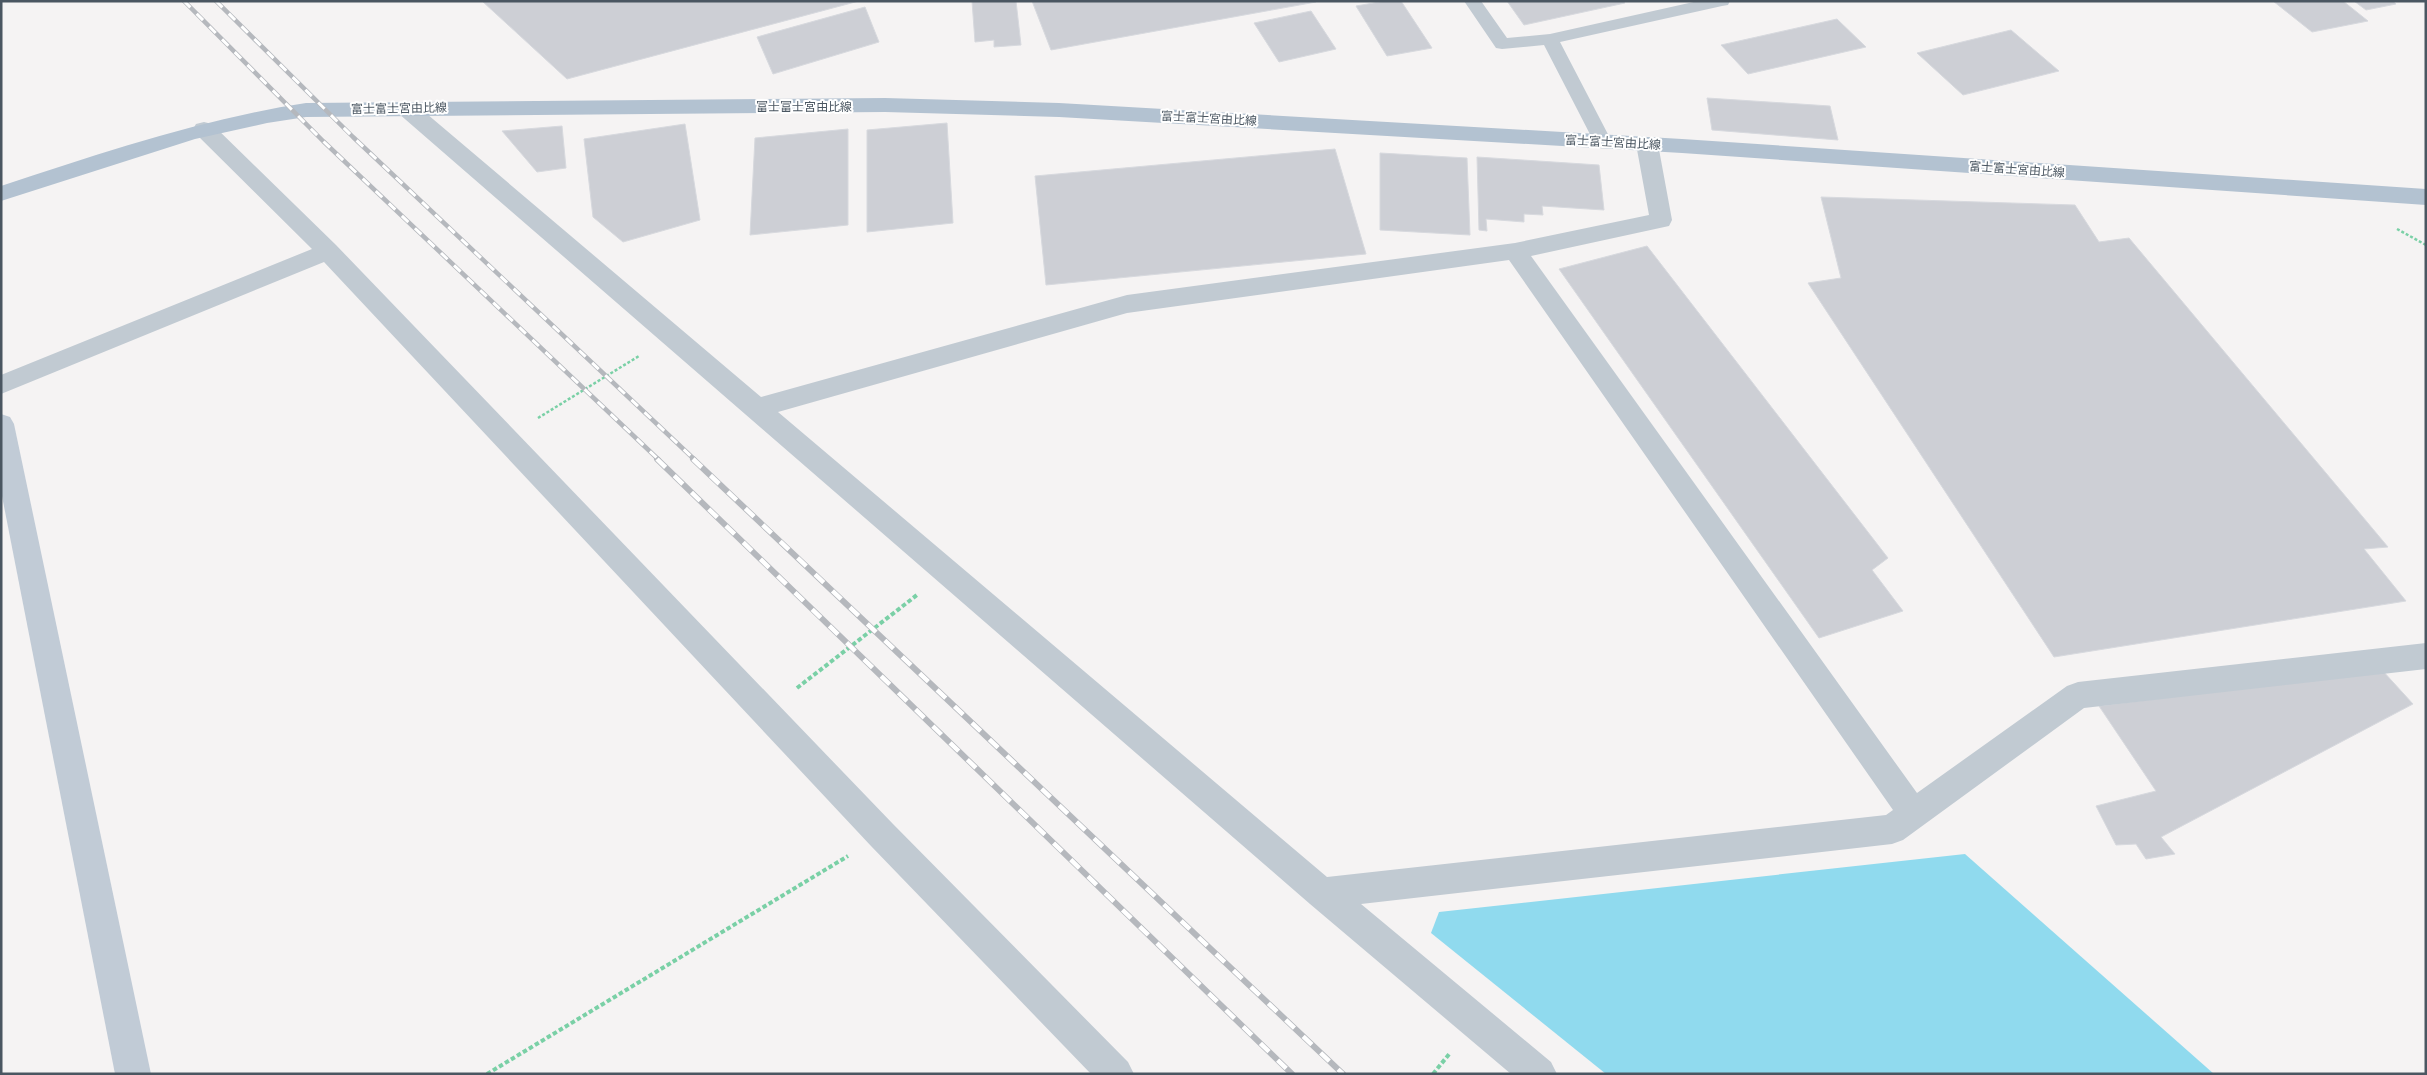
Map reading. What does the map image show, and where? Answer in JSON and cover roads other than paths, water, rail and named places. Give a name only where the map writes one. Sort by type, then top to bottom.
[{"type":"main road","name":"富士富士宮由比線","points":[[1,194],[204,129],[266,115],[306,110],[894,105],[1079,111],[1647,144],[2426,196]]},
{"type":"street","points":[[406,108],[1322,893],[1540,1074]]},
{"type":"street","points":[[204,129],[328,251],[882,835],[1116,1074]]},
{"type":"street","points":[[756,408],[1127,304],[1515,251],[1661,220],[1647,144]]},
{"type":"street","points":[[1,384],[328,251]]},
{"type":"street","points":[[1515,251],[1913,813]]},
{"type":"street","points":[[1,424],[134,1074]]},
{"type":"street","points":[[1322,893],[1892,829],[2078,695],[2426,656]]},
{"type":"lane","points":[[1472,1],[1502,44],[1550,39],[1722,1]]},
{"type":"lane","points":[[1550,39],[1603,142]]},
{"type":"water","points":[[1965,854],[2214,1074],[1606,1074],[1431,933],[1439,912]]},
{"type":"railway","points":[[184,1],[323,141],[659,460]]},
{"type":"railway","points":[[216,1],[353,137],[695,460]]},
{"type":"railway","points":[[657,459],[1292,1074]]},
{"type":"railway","points":[[693,459],[1343,1074]]}]
